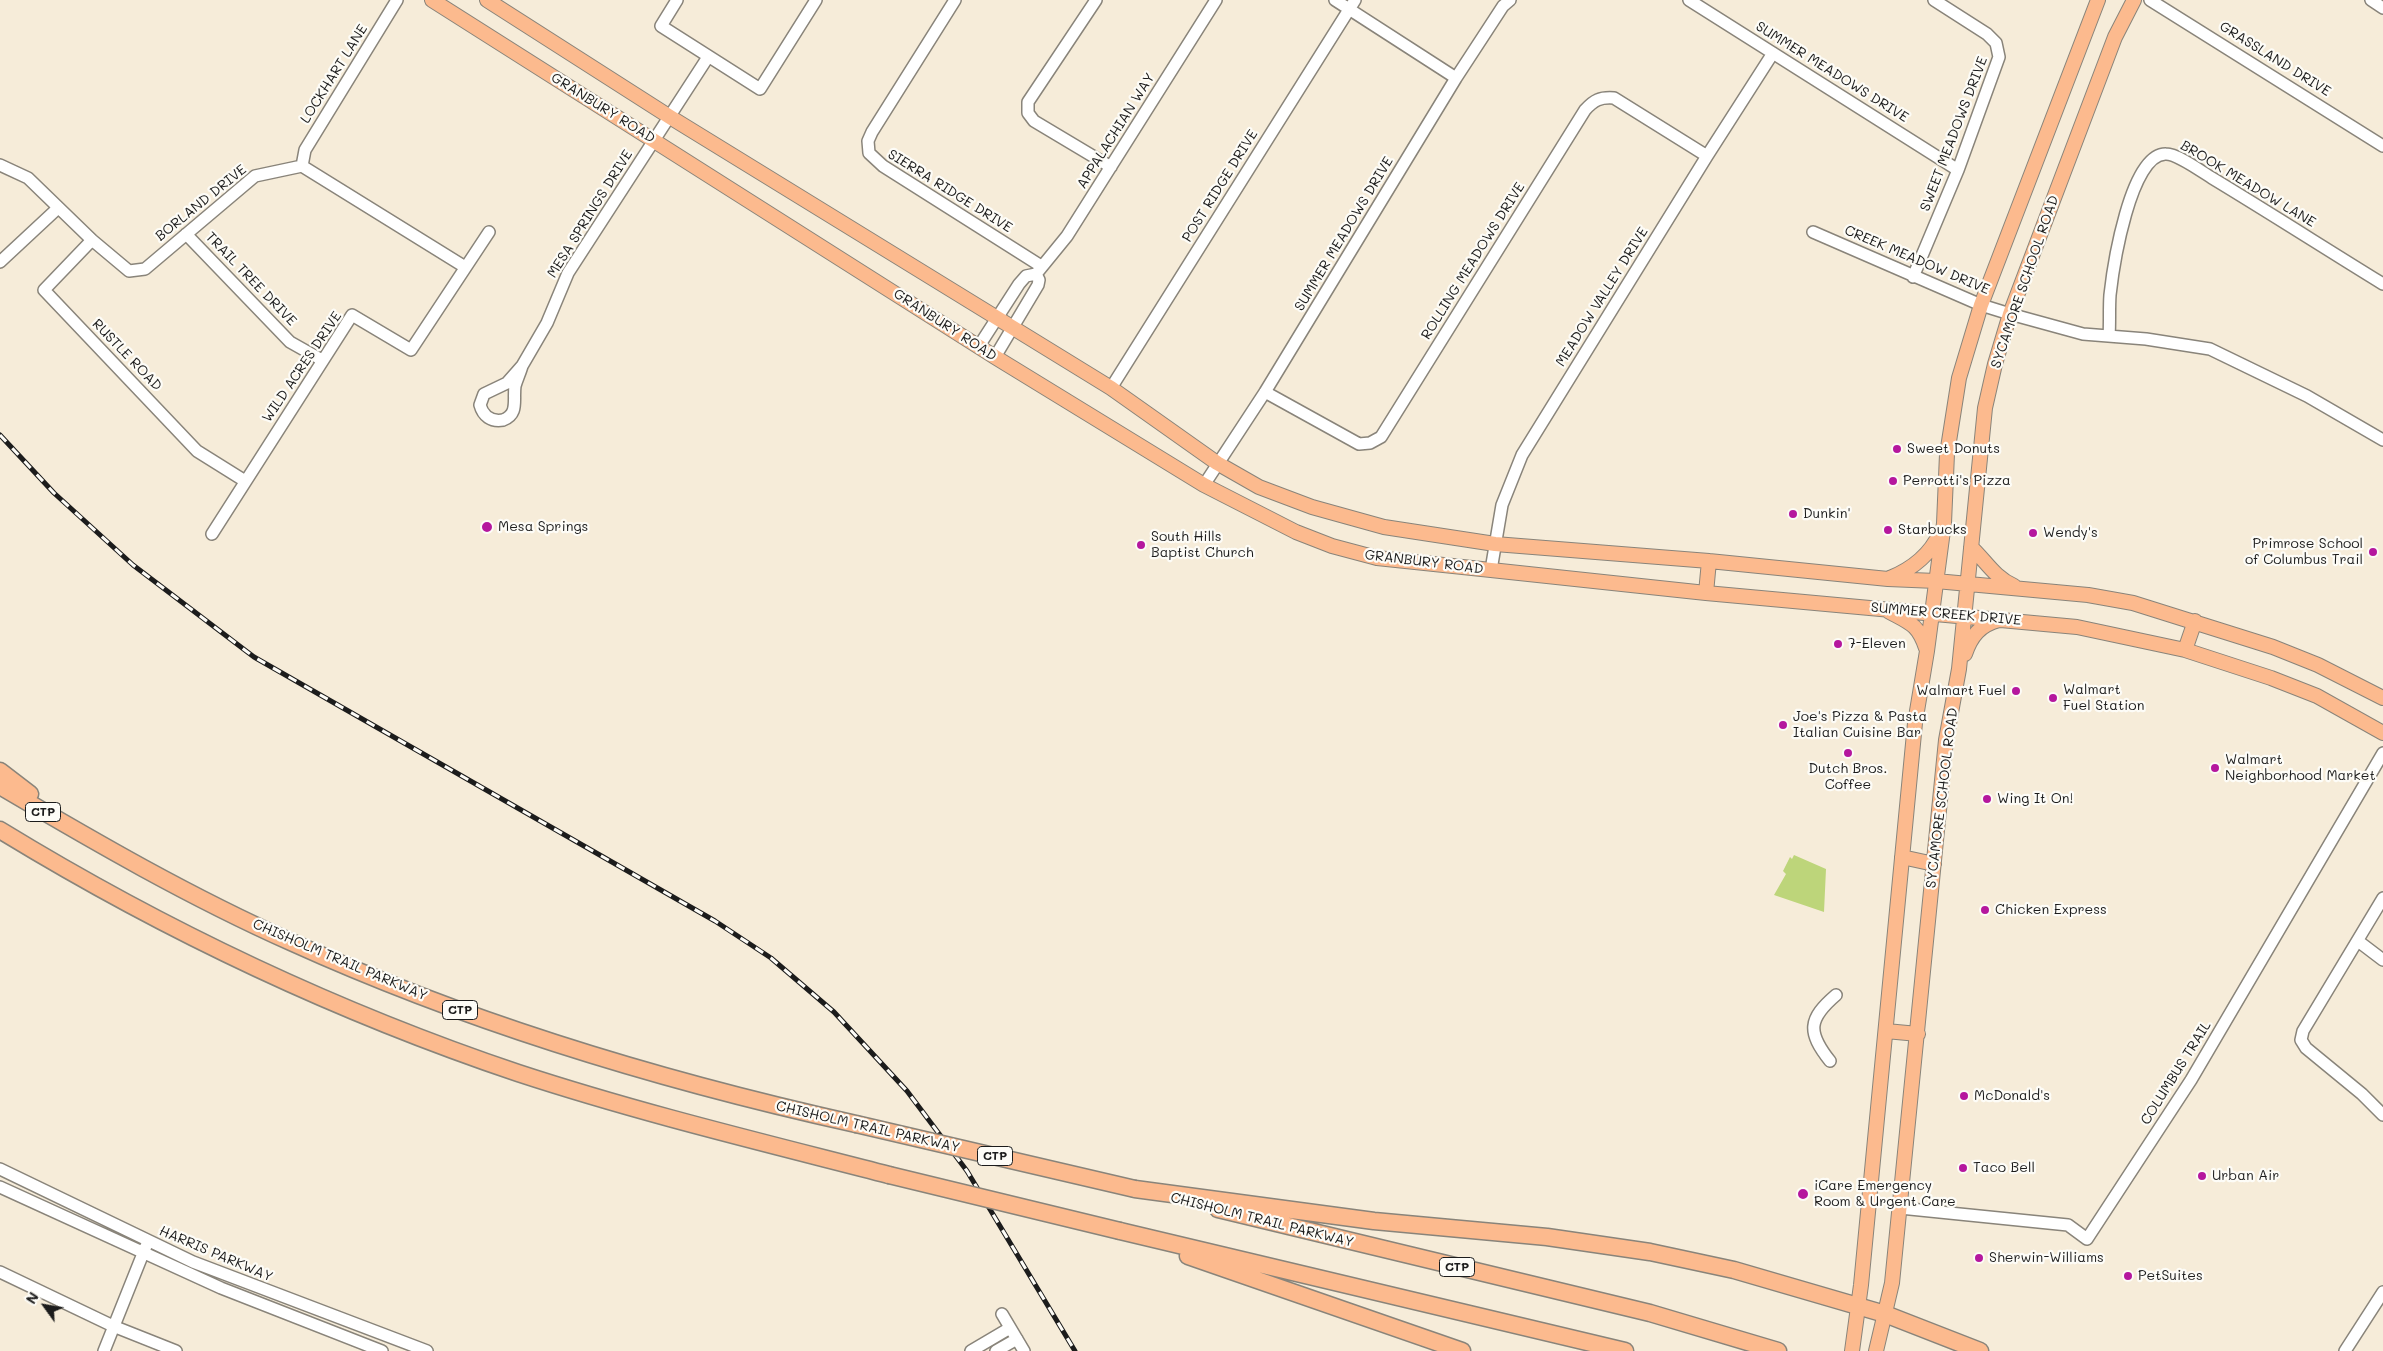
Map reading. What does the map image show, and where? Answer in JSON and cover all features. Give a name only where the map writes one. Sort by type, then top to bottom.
[{"type":"highway","points":[[0,771],[87,838]]},
{"type":"highway","name":"CHISHOLM TRAIL PARKWAY","points":[[0,786],[87,838],[178,888],[292,943],[435,1000],[560,1046],[745,1100],[1135,1189],[1669,1318],[1778,1351]]},
{"type":"highway","name":"CTP","points":[[0,830],[64,869],[160,921],[240,960],[336,1003],[454,1050],[518,1073],[638,1110],[889,1175],[1625,1351]]},
{"type":"highway","points":[[0,838],[64,869]]},
{"type":"highway","points":[[1135,1189],[1374,1221],[1610,1245],[1720,1267],[1858,1306],[1885,1314],[1980,1351]]},
{"type":"highway","points":[[1120,1231],[1265,1284],[1391,1325],[1462,1351]]},
{"type":"main road","name":"GRANBURY ROAD","points":[[432,0],[995,356],[1204,485],[1296,532],[1332,546],[1377,558],[1491,570]]},
{"type":"main road","name":"GRANBURY ROAD","points":[[487,0],[670,117],[1111,388],[1217,463],[1259,487],[1312,508],[1384,527],[1495,544]]},
{"type":"main road","points":[[1852,1351],[1886,1031],[1915,723],[1928,651],[1944,523],[1947,454],[1959,378],[1981,305],[2098,0]]},
{"type":"main road","name":"SYCAMORE SCHOOL ROAD","points":[[1876,1351],[1892,1284],[1946,740],[1959,669],[1985,408],[1994,364],[2010,314],[2115,37],[2134,0]]},
{"type":"main road","points":[[1888,579],[1913,566],[1923,558],[1931,548],[1944,523]]},
{"type":"main road","points":[[1495,544],[2088,595],[2134,603],[2194,621],[2309,661],[2383,698]]},
{"type":"main road","points":[[1971,547],[2002,580],[2019,589]]},
{"type":"main road","points":[[1706,593],[1709,561]]},
{"type":"main road","name":"SUMMER CREEK DRIVE","points":[[1491,570],[1706,593],[2077,626],[2185,650],[2271,678],[2317,696],[2383,733]]},
{"type":"main road","points":[[1883,608],[1913,624],[1920,631],[1928,651]]},
{"type":"main road","points":[[1959,669],[1972,638],[1989,623],[2004,619]]},
{"type":"main road","points":[[2185,650],[2194,621]]},
{"type":"main road","points":[[1902,857],[1934,864]]},
{"type":"main road","points":[[1886,1031],[1918,1034]]},
{"type":"street","name":"LOCKHART LANE","points":[[302,166],[305,150],[398,0]]},
{"type":"street","points":[[677,0],[661,26],[760,89],[816,0]]},
{"type":"street","name":"SIERRA RIDGE DRIVE","points":[[955,0],[872,132],[868,141],[869,153],[883,166],[1039,270]]},
{"type":"street","points":[[1096,0],[1028,102],[1028,113],[1034,121],[1111,167]]},
{"type":"street","name":"APPALACHIAN WAY","points":[[980,346],[1026,276],[1039,270],[1067,236],[1216,0]]},
{"type":"street","points":[[1334,0],[1352,5],[1456,78]]},
{"type":"street","name":"SUMMER MEADOWS DRIVE","points":[[1204,485],[1265,392],[1456,78],[1503,6],[1510,0]]},
{"type":"street","name":"SUMMER MEADOWS DRIVE","points":[[1689,0],[1958,170]]},
{"type":"street","name":"SWEET MEADOWS DRIVE","points":[[1913,277],[1958,170],[1999,57],[1998,48],[1986,34],[1934,0]]},
{"type":"street","name":"GRASSLAND DRIVE","points":[[2150,0],[2383,146]]},
{"type":"street","points":[[2370,0],[2383,8]]},
{"type":"street","name":"POST RIDGE DRIVE","points":[[1111,388],[1352,5]]},
{"type":"street","name":"MEADOW VALLEY DRIVE","points":[[1491,570],[1502,505],[1522,455],[1773,53]]},
{"type":"street","name":"MESA SPRINGS DRIVE","points":[[522,366],[516,385],[513,413],[503,420],[491,419],[483,414],[480,405],[484,394],[507,383],[522,366],[547,323],[568,273],[708,56]]},
{"type":"street","name":"ROLLING MEADOWS DRIVE","points":[[1265,392],[1359,444],[1370,443],[1381,437],[1585,110],[1594,101],[1604,97],[1614,98],[1707,156]]},
{"type":"street","name":"BROOK MEADOW LANE","points":[[2109,336],[2110,294],[2118,246],[2133,191],[2144,166],[2157,156],[2166,154],[2179,158],[2383,284]]},
{"type":"street","name":"BORLAND DRIVE","points":[[0,165],[28,178],[92,240],[129,271],[144,269],[255,176],[302,166]]},
{"type":"street","points":[[302,166],[466,268]]},
{"type":"street","points":[[0,262],[58,208]]},
{"type":"street","name":"WILD ACRES DRIVE","points":[[212,534],[352,315],[411,350],[489,232]]},
{"type":"street","name":"CREEK MEADOW DRIVE","points":[[1814,232],[1913,277],[1981,305],[2010,314],[2083,334],[2210,349],[2308,396],[2383,440]]},
{"type":"street","name":"TRAIL TREE DRIVE","points":[[186,234],[290,342],[322,360]]},
{"type":"street","name":"RUSTLE ROAD","points":[[92,240],[44,290],[197,451],[245,481]]},
{"type":"street","name":"APPALACHIAN WAY","points":[[995,356],[1038,285],[1039,270]]},
{"type":"street","name":"COLUMBUS TRAIL","points":[[1900,1208],[2068,1225],[2087,1239],[2191,1080],[2383,754]]},
{"type":"street","points":[[2383,898],[2303,1031],[2301,1040],[2306,1048],[2362,1094],[2383,1115]]},
{"type":"street","points":[[2358,941],[2383,960]]},
{"type":"street","points":[[1830,1061],[1817,1045],[1813,1028],[1818,1010],[1836,995]]},
{"type":"street","name":"HARRIS PARKWAY","points":[[0,1169],[148,1242],[250,1285],[414,1349],[426,1351]]},
{"type":"street","name":"HARRIS PARKWAY","points":[[0,1187],[144,1253],[292,1317],[382,1351]]},
{"type":"street","points":[[104,1351],[148,1242]]},
{"type":"street","points":[[0,1272],[113,1326],[176,1351]]},
{"type":"street","points":[[2345,1351],[2383,1292]]},
{"type":"street","points":[[1002,1314],[1024,1351]]},
{"type":"street","points":[[971,1351],[1010,1328]]},
{"type":"street","points":[[996,1351],[1017,1339]]},
{"type":"green space","points":[[1794,855],[1826,869],[1824,912],[1774,895],[1786,874],[1783,871],[1790,857],[1792,859]]},
{"type":"railway","points":[[0,435],[54,493],[133,565],[254,657],[715,921],[771,958],[834,1012],[907,1091],[967,1171],[1075,1351]]},
{"type":"place","name":"Sweet Donuts","points":[[1897,449]]},
{"type":"place","name":"Perrotti's Pizza","points":[[1893,481]]},
{"type":"place","name":"Dunkin'","points":[[1793,514]]},
{"type":"place","name":"Mesa Springs","points":[[487,527]]},
{"type":"place","name":"Starbucks","points":[[1888,530]]},
{"type":"place","name":"Wendy's","points":[[2033,533]]},
{"type":"place","name":"South Hills Baptist Church","points":[[1141,545]]},
{"type":"place","name":"Primrose School of Columbus Trail","points":[[2373,552]]},
{"type":"place","name":"7-Eleven","points":[[1838,644]]},
{"type":"place","name":"Walmart Fuel","points":[[2016,691]]},
{"type":"place","name":"Walmart Fuel Station","points":[[2053,698]]},
{"type":"place","name":"Joe's Pizza & Pasta Italian Cuisine Bar","points":[[1783,725]]},
{"type":"place","name":"Dutch Bros. Coffee","points":[[1848,753]]},
{"type":"place","name":"Walmart Neighborhood Market","points":[[2215,768]]},
{"type":"place","name":"Wing It On!","points":[[1987,799]]},
{"type":"place","name":"Chicken Express","points":[[1985,910]]},
{"type":"place","name":"McDonald's","points":[[1964,1096]]},
{"type":"place","name":"Taco Bell","points":[[1963,1168]]},
{"type":"place","name":"Urban Air","points":[[2202,1176]]},
{"type":"place","name":"iCare Emergency Room & Urgent Care","points":[[1803,1194]]},
{"type":"place","name":"Sherwin-Williams","points":[[1979,1258]]},
{"type":"place","name":"PetSuites","points":[[2128,1276]]}]
